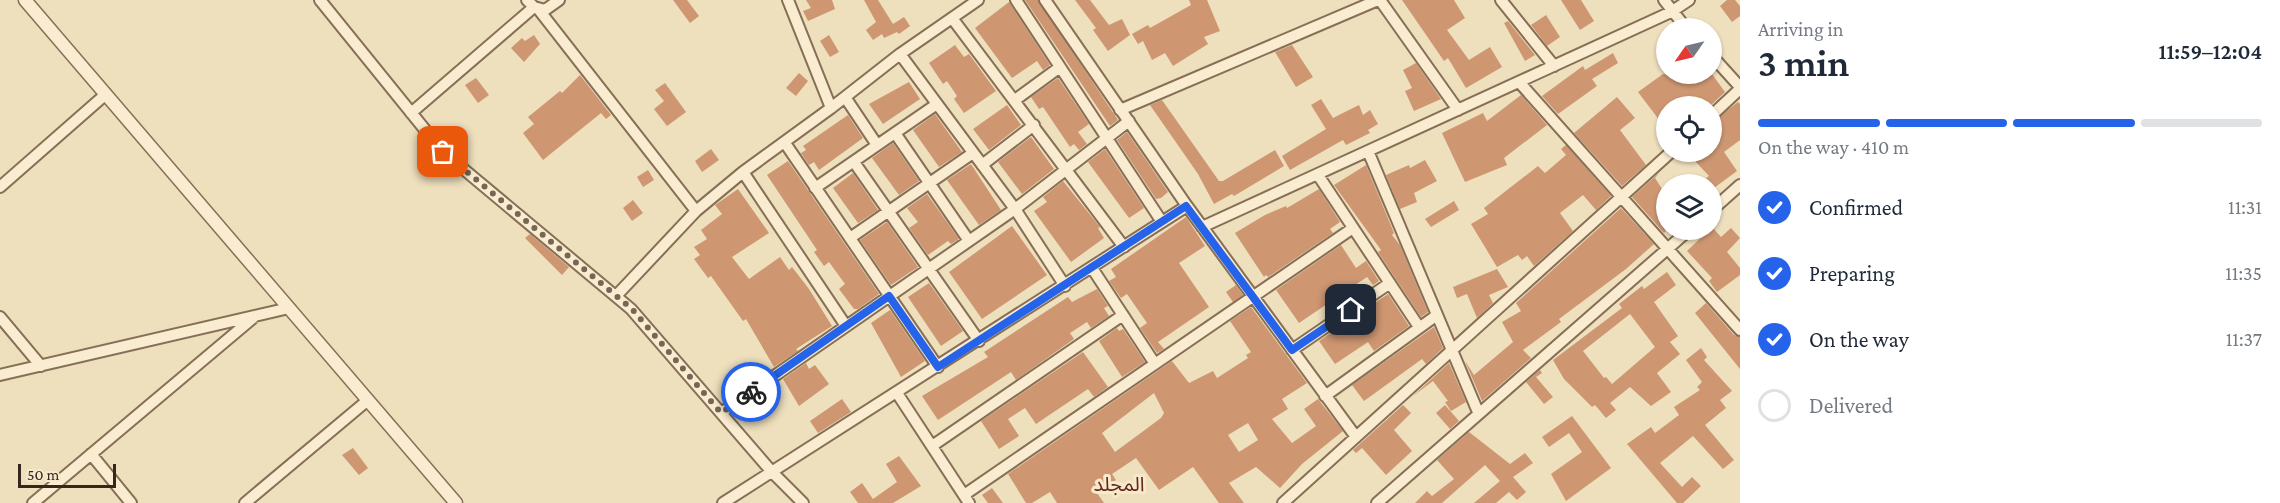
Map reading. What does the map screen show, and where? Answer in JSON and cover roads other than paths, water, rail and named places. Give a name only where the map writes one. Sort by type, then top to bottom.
[{"type":"street","points":[[25,0],[456,503]]},
{"type":"street","points":[[320,0],[443,152],[632,309],[772,472],[803,503]]},
{"type":"street","points":[[533,6],[545,10],[559,0]]},
{"type":"street","points":[[788,0],[831,108]]},
{"type":"street","points":[[616,296],[696,211],[743,172],[785,143],[900,54],[978,0]]},
{"type":"street","points":[[1016,0],[1162,222]]},
{"type":"street","points":[[1045,0],[1186,206],[1356,437]]},
{"type":"street","points":[[1120,110],[1379,0],[1458,110]]},
{"type":"street","points":[[1501,0],[1554,66]]},
{"type":"street","points":[[1664,0],[1677,18]]},
{"type":"street","points":[[1202,227],[1671,12],[1689,0]]},
{"type":"street","points":[[411,113],[533,6]]},
{"type":"street","points":[[533,6],[696,211]]},
{"type":"street","points":[[952,18],[1068,168],[1125,247]]},
{"type":"street","points":[[900,54],[1015,209],[1065,286]]},
{"type":"street","points":[[1015,100],[1060,67]]},
{"type":"street","points":[[1722,67],[1740,88],[1722,105]]},
{"type":"street","points":[[1519,82],[1740,330]]},
{"type":"street","points":[[0,187],[106,94]]},
{"type":"street","points":[[845,97],[877,146]]},
{"type":"street","points":[[816,188],[937,104]]},
{"type":"street","points":[[721,413],[1015,209],[1129,121]]},
{"type":"street","points":[[982,165],[1034,125]]},
{"type":"street","points":[[896,133],[969,241]]},
{"type":"street","points":[[785,143],[938,367]]},
{"type":"street","points":[[1368,151],[1478,412]]},
{"type":"street","points":[[850,238],[973,153]]},
{"type":"street","points":[[854,162],[979,341]]},
{"type":"street","points":[[1283,503],[1660,162]]},
{"type":"street","points":[[743,172],[846,326]]},
{"type":"street","points":[[1318,175],[1419,327]]},
{"type":"street","points":[[1722,201],[1740,185]]},
{"type":"street","points":[[723,503],[1065,286],[1186,206]]},
{"type":"street","points":[[897,393],[967,499],[1155,364],[1353,228]]},
{"type":"street","points":[[1377,503],[1478,412],[1677,240]]},
{"type":"street","points":[[1092,268],[1155,364]]},
{"type":"street","points":[[1292,350],[1390,283]]},
{"type":"street","points":[[0,375],[289,308]]},
{"type":"street","points":[[33,503],[255,315]]},
{"type":"street","points":[[932,446],[1123,315]]},
{"type":"street","points":[[1325,396],[1437,315]]},
{"type":"street","points":[[0,317],[41,366]]},
{"type":"street","points":[[245,503],[368,400]]},
{"type":"street","points":[[91,454],[132,503]]},
{"type":"district","name":"المجلد","points":[[1119,484]]}]
